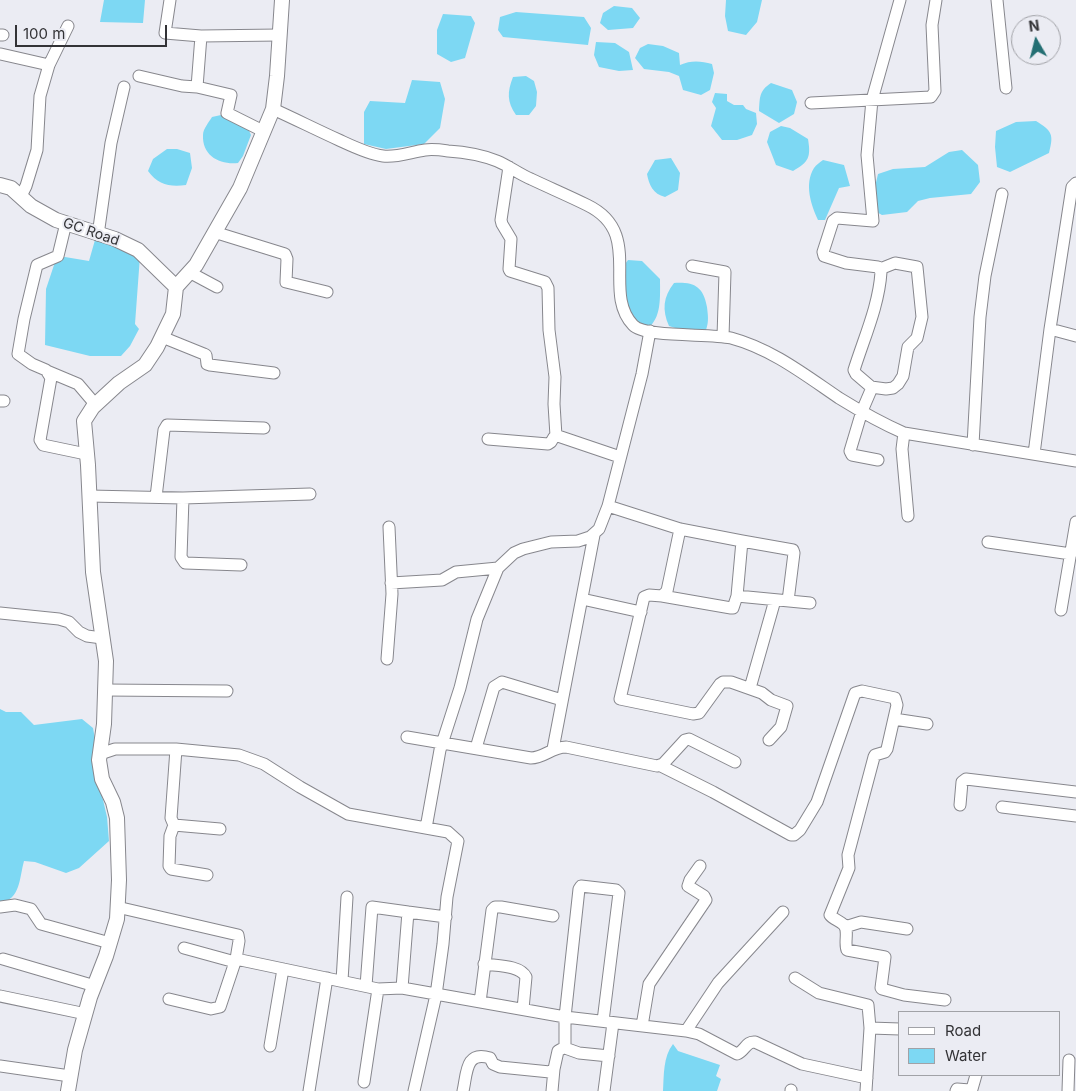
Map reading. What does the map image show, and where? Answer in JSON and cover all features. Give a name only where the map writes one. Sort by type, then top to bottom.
[{"type":"street","points":[[170,0],[166,33],[201,36],[279,34]]},
{"type":"street","points":[[68,1091],[75,1050],[117,919],[119,880],[118,818],[102,779],[99,760],[104,724],[106,661],[93,572],[84,421],[95,404],[119,383],[145,365],[158,347],[173,314],[176,288],[196,265],[240,188],[272,109],[277,76],[282,0]]},
{"type":"street","points":[[880,269],[881,282],[854,370],[871,387],[890,389],[898,384],[903,376],[908,347],[917,338],[922,317],[917,266],[895,263],[880,269],[824,256],[823,252],[833,221],[837,218],[873,221],[867,155],[872,100],[900,0]]},
{"type":"street","points":[[811,103],[932,98],[934,95],[932,25],[936,0]]},
{"type":"street","points":[[997,0],[1006,88]]},
{"type":"street","points":[[21,196],[37,150],[40,96],[49,65],[68,26]]},
{"type":"street","points":[[197,86],[201,36]]},
{"type":"street","points":[[2,54],[49,65]]},
{"type":"street","points":[[139,76],[182,86],[197,86],[230,95],[227,113],[263,131]]},
{"type":"street","points":[[98,235],[111,143],[124,87]]},
{"type":"street","points":[[272,109],[356,148],[383,156],[415,153],[425,150],[446,150],[482,156],[498,161],[526,177],[589,206],[608,220],[615,231],[619,247],[621,295],[624,309],[633,325],[650,331],[723,336],[752,345],[800,371],[885,425],[904,433],[1076,461]]},
{"type":"street","points":[[488,439],[548,444],[556,436],[554,410],[555,377],[549,330],[548,288],[545,282],[510,271],[509,269],[512,240],[501,220],[509,167]]},
{"type":"street","points":[[1034,454],[1050,329],[1072,187],[1076,183]]},
{"type":"street","name":"GC Road","points":[[0,185],[11,188],[31,206],[56,220],[115,239],[138,250],[176,288]]},
{"type":"street","points":[[973,445],[977,356],[984,284],[1002,194]]},
{"type":"street","points":[[66,223],[58,256],[37,265],[18,354],[22,359],[78,384],[95,404]]},
{"type":"street","points":[[214,232],[284,254],[287,259],[286,282],[327,292]]},
{"type":"street","points":[[692,266],[725,272],[723,336]]},
{"type":"street","points":[[189,272],[217,287]]},
{"type":"street","points":[[1050,329],[1076,336]]},
{"type":"street","points":[[553,749],[594,535],[603,521],[608,506],[642,374],[650,331]]},
{"type":"street","points":[[162,337],[204,354],[207,364],[210,365],[274,373]]},
{"type":"street","points":[[47,371],[51,378],[41,443],[86,454]]},
{"type":"street","points":[[871,387],[862,411],[851,454],[878,460]]},
{"type":"street","points":[[156,497],[164,430],[167,426],[264,428]]},
{"type":"street","points":[[904,433],[902,449],[908,516]]},
{"type":"street","points":[[556,436],[620,457]]},
{"type":"street","points":[[89,496],[183,498],[310,494]]},
{"type":"street","points":[[183,498],[182,557],[185,562],[241,565]]},
{"type":"street","points":[[608,506],[680,529],[791,549],[794,551],[788,601]]},
{"type":"street","points":[[1061,610],[1073,559],[1076,522]]},
{"type":"street","points":[[388,659],[391,583],[389,527]]},
{"type":"street","points":[[662,596],[667,591],[680,529]]},
{"type":"street","points":[[426,828],[442,742],[460,688],[477,619],[498,568],[514,554],[530,546],[550,542],[578,541],[594,535]]},
{"type":"street","points":[[742,541],[737,596],[733,608],[662,596],[646,596],[644,598],[620,699],[693,714],[699,713],[723,682],[731,682],[762,693],[770,700],[787,707],[782,727],[769,740]]},
{"type":"street","points":[[988,542],[1073,559]]},
{"type":"street","points":[[391,583],[442,580],[456,572],[498,568]]},
{"type":"street","points":[[737,596],[810,603]]},
{"type":"street","points":[[582,599],[640,612]]},
{"type":"street","points":[[750,688],[775,600]]},
{"type":"street","points":[[0,613],[59,619],[69,622],[79,632],[87,636],[102,638]]},
{"type":"street","points":[[476,748],[494,687],[498,684],[502,682],[562,700]]},
{"type":"street","points":[[105,690],[227,691]]},
{"type":"street","points":[[407,737],[534,758],[553,749],[566,747],[660,766],[794,835],[800,830],[817,802],[854,693],[862,691],[895,698],[897,705],[887,750],[875,755],[848,855],[848,868],[830,914],[832,918],[845,927],[845,947],[847,950],[885,957],[882,989],[904,995],[945,1000]]},
{"type":"street","points":[[894,719],[927,724]]},
{"type":"street","points":[[660,766],[684,740],[689,739],[735,762]]},
{"type":"street","points":[[100,754],[115,749],[176,749],[239,755],[264,764],[300,788],[348,814],[405,826],[448,832],[458,841],[448,897],[436,995],[414,1091]]},
{"type":"street","points":[[176,749],[171,818],[174,825],[170,836],[168,866],[171,869],[208,875]]},
{"type":"street","points":[[960,805],[962,782],[966,780],[1076,792]]},
{"type":"street","points":[[1002,807],[1076,816]]},
{"type":"street","points":[[174,825],[220,829]]},
{"type":"street","points":[[642,1026],[649,984],[706,900],[704,896],[688,886],[700,866]]},
{"type":"street","points":[[565,1048],[565,1017],[579,889],[584,885],[616,890],[619,893],[608,1022],[609,1056],[604,1091]]},
{"type":"street","points":[[342,981],[347,897]]},
{"type":"street","points":[[0,907],[15,905],[31,909],[41,924],[110,943]]},
{"type":"street","points":[[117,907],[238,935],[239,941],[235,960],[220,1007],[211,1009],[169,999]]},
{"type":"street","points":[[366,986],[372,907],[446,917]]},
{"type":"street","points":[[480,1002],[491,915],[495,907],[553,916]]},
{"type":"street","points":[[402,988],[408,912]]},
{"type":"street","points":[[686,1031],[718,983],[784,912]]},
{"type":"street","points":[[845,927],[860,922],[908,929]]},
{"type":"street","points":[[184,948],[378,989],[402,988],[565,1017],[686,1031],[699,1034],[737,1054],[749,1043],[755,1042],[802,1064],[867,1078]]},
{"type":"street","points":[[3,959],[95,986]]},
{"type":"street","points":[[484,964],[518,970],[524,973],[526,977],[523,1009]]},
{"type":"street","points":[[270,1046],[283,969]]},
{"type":"street","points":[[309,1091],[327,978]]},
{"type":"street","points":[[795,978],[818,993],[868,1005],[870,1028],[866,1091]]},
{"type":"street","points":[[364,1082],[378,989]]},
{"type":"street","points":[[0,996],[86,1014]]},
{"type":"street","points":[[870,1028],[898,1029]]},
{"type":"street","points":[[552,1091],[558,1050],[565,1048],[579,1053],[609,1056]]},
{"type":"street","points":[[463,1091],[470,1062],[476,1056],[490,1058],[493,1064],[500,1067],[550,1072],[554,1069]]},
{"type":"street","points":[[1068,1060],[1068,1091]]},
{"type":"street","points":[[0,1066],[70,1076]]},
{"type":"street","points":[[956,1091],[957,1089],[972,1089],[976,1076]]},
{"type":"water","points":[[104,0],[145,0],[143,23],[100,22]]},
{"type":"water","points":[[726,0],[762,0],[757,22],[746,35],[728,31],[725,16]]},
{"type":"water","points":[[614,6],[632,8],[640,18],[633,28],[608,30],[600,23],[603,13]]},
{"type":"water","points":[[516,12],[584,17],[591,28],[588,45],[503,37],[498,30],[500,17]]},
{"type":"water","points":[[443,14],[471,16],[475,23],[465,58],[451,62],[437,54],[437,30]]},
{"type":"water","points":[[596,42],[615,43],[629,52],[633,70],[619,71],[599,67],[594,55]]},
{"type":"water","points":[[648,44],[663,46],[679,53],[680,65],[696,61],[712,64],[714,73],[710,90],[701,95],[683,90],[679,76],[669,72],[644,69],[635,58],[640,48]]},
{"type":"water","points":[[526,76],[534,81],[537,92],[536,106],[529,115],[516,115],[509,97],[510,87],[513,77]]},
{"type":"water","points":[[412,80],[440,82],[445,99],[440,128],[424,144],[386,149],[364,144],[364,112],[370,101],[405,103]]},
{"type":"water","points":[[771,83],[792,90],[797,102],[794,114],[779,123],[759,111],[761,95],[764,89]]},
{"type":"water","points":[[715,93],[727,94],[727,101],[734,105],[743,105],[746,109],[756,113],[757,124],[752,135],[737,140],[722,140],[711,126],[716,108],[712,102]]},
{"type":"water","points":[[221,115],[247,126],[251,135],[243,156],[238,163],[219,161],[213,158],[203,142],[203,133],[212,117]]},
{"type":"water","points":[[1036,121],[1050,134],[1049,153],[1010,172],[997,167],[996,131],[1016,122]]},
{"type":"water","points":[[781,126],[790,128],[808,139],[808,158],[803,165],[793,171],[776,165],[767,142],[770,132]]},
{"type":"water","points":[[167,149],[177,149],[190,153],[192,168],[186,185],[175,186],[165,184],[152,176],[148,171],[153,159]]},
{"type":"water","points":[[962,150],[978,165],[980,182],[971,194],[918,201],[907,212],[882,215],[873,210],[874,191],[878,174],[893,169],[925,167],[949,152]]},
{"type":"water","points":[[671,158],[680,173],[678,190],[665,197],[657,194],[652,188],[647,174],[655,160]]},
{"type":"water","points":[[823,160],[844,165],[850,186],[839,188],[825,220],[818,220],[811,201],[809,181],[814,168]]},
{"type":"water","points":[[102,238],[140,256],[135,324],[139,329],[130,346],[121,356],[90,356],[45,345],[46,289],[56,259],[65,257],[89,261],[95,240]]},
{"type":"water","points":[[628,260],[642,261],[660,279],[658,313],[647,329],[633,323],[623,294],[620,271]]},
{"type":"water","points":[[674,283],[687,283],[696,287],[703,294],[707,307],[708,321],[706,330],[688,332],[669,326],[665,314],[665,304],[670,288]]},
{"type":"water","points":[[0,709],[6,712],[21,712],[34,725],[82,719],[93,728],[98,755],[97,774],[107,817],[109,841],[79,868],[66,873],[35,862],[24,861],[16,893],[0,904]]},
{"type":"water","points":[[673,1044],[678,1051],[720,1065],[716,1076],[721,1079],[717,1091],[663,1091],[667,1055]]}]
